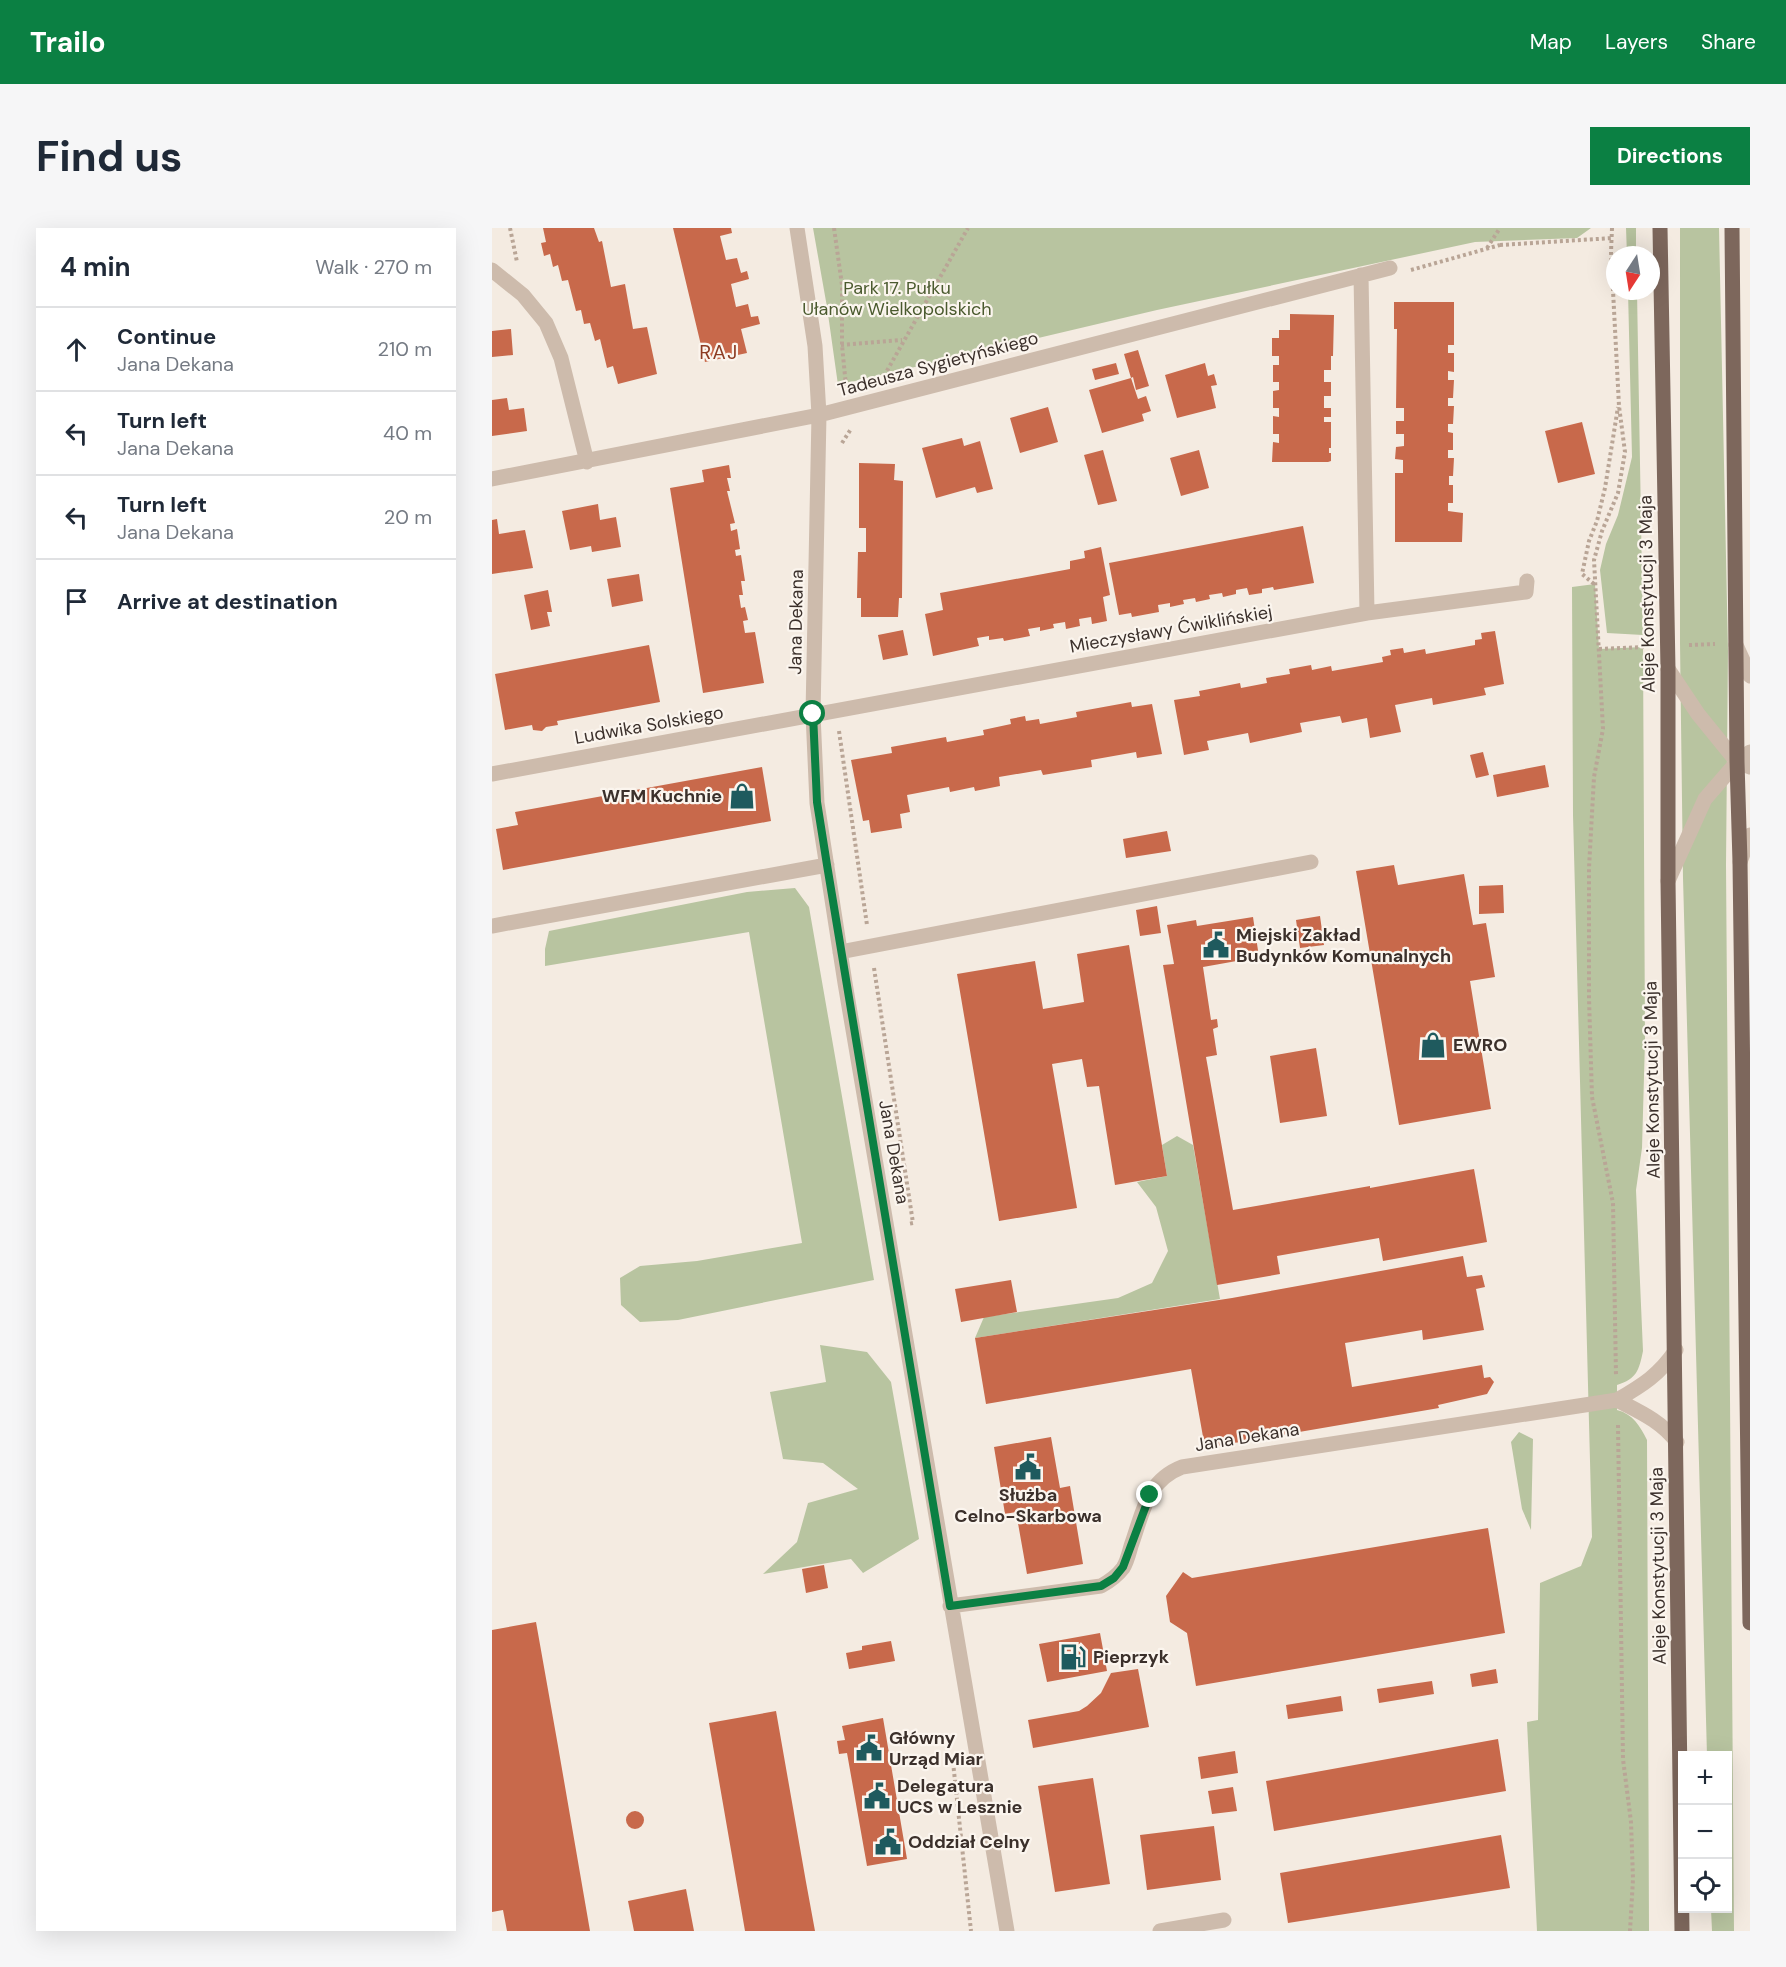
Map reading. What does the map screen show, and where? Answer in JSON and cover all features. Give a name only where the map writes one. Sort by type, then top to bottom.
[{"type":"main road","name":"Aleje Konstytucji 3 Maja","points":[[1660,228],[1668,669],[1668,881],[1682,1931]]},
{"type":"main road","points":[[1732,228],[1736,645],[1743,765],[1740,862],[1750,1623]]},
{"type":"street","name":"Jana Dekana","points":[[797,228],[814,346],[819,415],[813,714],[817,802],[950,1606],[1007,1931]]},
{"type":"street","name":"Tadeusza Sygietyńskiego","points":[[492,478],[587,462],[849,408],[1390,268]]},
{"type":"street","points":[[492,270],[523,295],[546,323],[561,358],[587,462]]},
{"type":"street","points":[[1361,275],[1367,613]]},
{"type":"street","name":"Mieczysławy Ćwiklińskiej","points":[[813,714],[1367,613],[1526,592],[1527,581]]},
{"type":"street","points":[[1736,645],[1750,676]]},
{"type":"street","points":[[1668,669],[1698,714],[1743,765]]},
{"type":"street","name":"Ludwika Solskiego","points":[[492,774],[813,714]]},
{"type":"street","points":[[1668,881],[1705,800],[1743,765],[1750,752]]},
{"type":"street","points":[[1740,862],[1750,835]]},
{"type":"street","points":[[840,952],[1311,862]]},
{"type":"street","points":[[492,926],[827,865]]},
{"type":"street","name":"Jana Dekana","points":[[950,1606],[1088,1589],[1108,1582],[1123,1567],[1157,1482],[1168,1472],[1182,1467],[1617,1400],[1650,1381],[1665,1366],[1676,1350]]},
{"type":"street","points":[[1617,1400],[1666,1428],[1677,1442]]},
{"type":"street","points":[[1160,1931],[1224,1920]]},
{"type":"path","points":[[834,228],[842,285],[842,345],[852,428],[838,448]]},
{"type":"path","points":[[883,378],[968,228]]},
{"type":"path","points":[[1500,228],[1487,248],[1500,245],[1613,238]]},
{"type":"path","points":[[1612,228],[1611,252],[1619,399],[1625,452],[1618,493],[1602,531],[1594,560],[1603,729],[1594,777],[1590,857],[1589,998],[1592,1097],[1613,1203],[1623,1759],[1631,1822],[1633,1879],[1630,1931]]},
{"type":"path","points":[[814,346],[903,340]]},
{"type":"path","points":[[1595,585],[1582,574],[1605,488],[1619,399]]},
{"type":"path","points":[[839,710],[839,737],[913,1223],[887,1227]]},
{"type":"green space","name":"Park 17. Pułku Ułanów Wielkopolskich","points":[[813,228],[1591,228],[1577,238],[1475,242],[1157,310],[838,385]]},
{"type":"green space","points":[[1626,228],[1636,228],[1636,246],[1627,246]]},
{"type":"green space","points":[[1680,228],[1719,228],[1728,651],[1726,865],[1734,1931],[1712,1931],[1711,1913],[1732,1913],[1732,1751],[1707,1751],[1683,878],[1680,643]]},
{"type":"green space","points":[[1628,300],[1637,300],[1643,635],[1607,633],[1600,570],[1606,544],[1618,515],[1632,457]]},
{"type":"green space","points":[[1595,584],[1599,649],[1643,647],[1645,1041],[1642,1148],[1636,1190],[1643,1351],[1633,1377],[1617,1385],[1617,1410],[1627,1414],[1635,1421],[1647,1440],[1649,1931],[1537,1931],[1527,1722],[1538,1720],[1540,1583],[1581,1566],[1592,1537],[1573,815],[1572,587]]},
{"type":"green space","points":[[795,888],[809,907],[874,1280],[678,1320],[640,1322],[621,1305],[620,1278],[640,1266],[697,1261],[802,1243],[749,932],[545,966],[545,949],[549,931],[747,892]]},
{"type":"green space","points":[[1177,1136],[1193,1145],[1220,1299],[975,1338],[984,1317],[1118,1298],[1152,1283],[1168,1251],[1156,1207],[1137,1182],[1167,1176],[1162,1145]]},
{"type":"green space","points":[[820,1345],[867,1352],[891,1382],[919,1539],[863,1573],[851,1559],[763,1574],[797,1542],[808,1503],[858,1489],[823,1463],[783,1459],[770,1392],[826,1382]]},
{"type":"green space","points":[[1519,1432],[1533,1439],[1531,1530],[1522,1509],[1511,1442]]},
{"type":"building","points":[[543,228],[594,228],[599,242],[602,241],[611,287],[625,284],[633,329],[647,327],[657,374],[618,384],[613,366],[607,368],[600,339],[595,341],[590,323],[584,324],[581,310],[576,311],[568,280],[562,281],[558,265],[553,267],[550,254],[544,256],[541,243],[546,242]]},
{"type":"building","points":[[673,228],[731,228],[732,233],[720,236],[726,260],[737,258],[741,273],[747,271],[749,279],[731,284],[736,307],[748,304],[751,317],[758,316],[760,324],[741,329],[747,353],[705,362]]},
{"type":"building","points":[[1394,302],[1454,302],[1454,345],[1448,345],[1448,353],[1454,353],[1454,372],[1448,371],[1448,380],[1454,380],[1453,398],[1448,398],[1448,406],[1454,406],[1453,424],[1448,424],[1448,432],[1453,433],[1453,450],[1448,450],[1448,458],[1454,458],[1453,476],[1449,476],[1449,485],[1453,485],[1453,503],[1448,503],[1448,511],[1463,513],[1462,542],[1395,542],[1395,473],[1403,473],[1403,460],[1395,459],[1396,447],[1404,446],[1404,434],[1396,434],[1396,421],[1404,421],[1404,408],[1396,408],[1397,329],[1394,329]]},
{"type":"building","points":[[1290,314],[1334,315],[1331,370],[1324,370],[1324,382],[1331,382],[1331,396],[1324,396],[1324,408],[1331,408],[1331,417],[1324,417],[1324,422],[1331,422],[1329,453],[1331,453],[1331,461],[1328,462],[1272,462],[1273,442],[1279,443],[1279,434],[1273,434],[1273,416],[1279,417],[1279,408],[1273,408],[1273,391],[1279,390],[1279,382],[1273,382],[1273,365],[1279,365],[1279,356],[1272,356],[1272,338],[1279,338],[1279,330],[1290,330]]},
{"type":"building","points":[[511,329],[513,355],[492,357],[492,331]]},
{"type":"building","points":[[1138,350],[1149,386],[1136,390],[1124,354]]},
{"type":"building","points":[[1116,363],[1119,374],[1095,380],[1092,369]]},
{"type":"building","points":[[1205,363],[1208,376],[1214,374],[1217,385],[1211,386],[1216,408],[1177,418],[1165,375]]},
{"type":"building","points":[[1131,378],[1138,399],[1146,396],[1151,411],[1142,414],[1144,421],[1102,433],[1089,390]]},
{"type":"building","points":[[507,398],[509,410],[524,408],[527,431],[492,436],[492,400]]},
{"type":"building","points":[[1048,407],[1058,442],[1020,453],[1010,418]]},
{"type":"building","points":[[1582,422],[1595,474],[1558,483],[1545,431]]},
{"type":"building","points":[[962,438],[964,446],[980,441],[993,489],[977,493],[975,487],[936,498],[922,448]]},
{"type":"building","points":[[1103,450],[1117,501],[1098,505],[1084,455]]},
{"type":"building","points":[[1199,450],[1209,488],[1181,496],[1170,458]]},
{"type":"building","points":[[859,463],[895,464],[894,480],[903,481],[902,598],[899,598],[898,617],[861,617],[861,598],[857,598],[858,552],[866,552],[866,528],[859,528]]},
{"type":"building","points":[[729,465],[731,478],[727,478],[730,491],[727,491],[735,523],[730,524],[731,531],[737,529],[740,549],[735,550],[736,556],[741,555],[745,581],[741,581],[743,595],[739,595],[741,608],[745,607],[748,620],[743,621],[745,633],[755,632],[764,683],[703,693],[670,488],[704,482],[702,470]]},
{"type":"building","points":[[598,504],[600,520],[616,517],[621,547],[592,552],[591,546],[570,550],[562,511]]},
{"type":"building","points":[[497,519],[499,534],[525,530],[533,568],[492,574],[492,520]]},
{"type":"building","points":[[1303,526],[1314,583],[1274,590],[1273,587],[1262,589],[1262,593],[1249,595],[1247,588],[1236,590],[1236,594],[1223,597],[1222,593],[1209,595],[1210,599],[1196,602],[1195,598],[1183,600],[1184,604],[1170,607],[1170,603],[1158,605],[1159,612],[1132,617],[1131,613],[1119,615],[1109,563]]},
{"type":"building","points":[[1101,547],[1110,595],[1103,597],[1107,621],[1092,624],[1091,617],[1079,619],[1080,626],[1066,629],[1065,622],[1053,624],[1054,628],[1040,631],[1040,627],[1028,629],[1030,636],[1004,641],[1003,638],[989,640],[989,636],[977,638],[979,646],[933,656],[925,614],[943,610],[940,593],[1070,569],[1070,561],[1085,558],[1084,551]]},
{"type":"building","points":[[639,574],[643,601],[612,607],[607,579]]},
{"type":"building","points":[[548,590],[552,612],[547,612],[550,626],[531,630],[524,595]]},
{"type":"building","points":[[903,630],[908,655],[883,660],[878,635]]},
{"type":"building","points":[[1495,631],[1504,684],[1484,688],[1486,695],[1433,705],[1432,698],[1395,705],[1401,732],[1370,738],[1367,718],[1342,723],[1340,716],[1300,723],[1302,732],[1250,743],[1248,733],[1207,741],[1209,750],[1184,755],[1174,700],[1200,696],[1199,691],[1240,683],[1241,688],[1267,683],[1266,678],[1290,674],[1289,669],[1311,665],[1312,670],[1331,666],[1332,671],[1383,662],[1382,657],[1391,655],[1390,650],[1403,648],[1404,653],[1425,649],[1426,654],[1475,645],[1475,640],[1482,639],[1481,633]]},
{"type":"building","points":[[649,645],[660,702],[557,721],[558,725],[546,727],[542,731],[533,730],[532,725],[505,730],[495,674]]},
{"type":"building","points":[[1131,702],[1132,707],[1152,704],[1162,754],[1137,758],[1136,752],[1091,760],[1092,767],[1043,775],[1041,770],[999,777],[1000,786],[975,791],[974,787],[950,792],[949,787],[907,795],[910,812],[900,814],[902,828],[871,833],[869,820],[863,821],[851,760],[892,753],[891,747],[946,737],[947,742],[984,735],[983,730],[1011,724],[1010,719],[1025,716],[1026,721],[1039,719],[1040,724],[1077,717],[1076,712]]},
{"type":"building","points":[[1483,752],[1489,775],[1476,778],[1470,755]]},
{"type":"building","points":[[1545,765],[1549,787],[1497,797],[1493,775]]},
{"type":"building","points":[[762,767],[771,821],[503,870],[496,829],[518,825],[515,812]]},
{"type":"building","points":[[1167,831],[1171,851],[1126,858],[1123,839]]},
{"type":"building","name":"EWRO","points":[[1394,865],[1398,885],[1464,874],[1473,925],[1486,923],[1495,977],[1470,981],[1491,1109],[1399,1125],[1356,871]]},
{"type":"building","points":[[1503,885],[1504,913],[1479,914],[1479,886]]},
{"type":"building","points":[[1157,906],[1161,933],[1140,936],[1136,910]]},
{"type":"building","points":[[1320,916],[1324,945],[1300,948],[1296,920]]},
{"type":"building","points":[[1253,917],[1259,957],[1203,967],[1211,1020],[1217,1019],[1218,1027],[1213,1029],[1217,1055],[1206,1057],[1233,1210],[1474,1169],[1487,1242],[1383,1261],[1379,1238],[1277,1256],[1280,1274],[1217,1285],[1163,965],[1174,964],[1167,925],[1196,920],[1197,926]]},
{"type":"building","points":[[1129,945],[1167,1176],[1115,1185],[1099,1086],[1087,1087],[1082,1059],[1052,1064],[1077,1208],[999,1221],[957,974],[1035,961],[1043,1009],[1084,1002],[1077,954]]},
{"type":"building","points":[[1316,1048],[1327,1116],[1280,1123],[1270,1056]]},
{"type":"building","points":[[1463,1256],[1467,1277],[1482,1275],[1485,1287],[1476,1289],[1484,1330],[1423,1340],[1422,1330],[1345,1343],[1352,1387],[1482,1365],[1484,1378],[1490,1377],[1494,1382],[1487,1394],[1438,1405],[1439,1408],[1205,1448],[1191,1369],[986,1404],[975,1338],[1232,1298]]},
{"type":"building","points":[[1011,1280],[1017,1312],[961,1322],[955,1289]]},
{"type":"building","points":[[1051,1437],[1060,1488],[1070,1486],[1083,1564],[1027,1574],[1016,1512],[1005,1514],[994,1447]]},
{"type":"building","points":[[1488,1528],[1505,1633],[1196,1686],[1187,1633],[1170,1622],[1166,1596],[1183,1572],[1192,1578]]},
{"type":"building","points":[[824,1565],[828,1588],[806,1593],[802,1569]]},
{"type":"building","points":[[536,1622],[590,1931],[507,1931],[503,1910],[492,1912],[492,1630]]},
{"type":"building","points":[[1100,1633],[1107,1671],[1047,1682],[1039,1644]]},
{"type":"building","points":[[891,1641],[895,1661],[849,1669],[846,1653],[862,1650],[862,1646]]},
{"type":"building","points":[[1138,1669],[1149,1727],[1033,1748],[1028,1720],[1079,1711],[1101,1693],[1111,1673]]},
{"type":"building","points":[[1496,1669],[1498,1683],[1472,1687],[1470,1674]]},
{"type":"building","points":[[1432,1681],[1434,1694],[1379,1703],[1377,1689]]},
{"type":"building","points":[[1341,1696],[1343,1711],[1288,1719],[1286,1705]]},
{"type":"building","points":[[776,1711],[815,1931],[745,1931],[709,1723]]},
{"type":"building","points":[[883,1718],[907,1859],[867,1866],[847,1753],[839,1754],[837,1741],[845,1740],[842,1726]]},
{"type":"building","points":[[1498,1739],[1506,1791],[1274,1831],[1266,1781]]},
{"type":"building","points":[[1235,1751],[1238,1773],[1201,1779],[1198,1757]]},
{"type":"building","points":[[1093,1778],[1110,1884],[1055,1892],[1038,1786]]},
{"type":"building","points":[[1233,1787],[1237,1811],[1212,1814],[1208,1791]]},
{"type":"building","points":[[635,1811],[641,1814],[644,1820],[641,1826],[635,1829],[629,1826],[626,1820],[629,1814]]},
{"type":"building","points":[[1214,1826],[1221,1880],[1147,1890],[1140,1835]]},
{"type":"building","points":[[1501,1835],[1510,1888],[1288,1923],[1280,1873]]},
{"type":"building","points":[[686,1889],[694,1931],[634,1931],[628,1901]]},
{"type":"place","name":"WFM Kuchnie","points":[[742,796]]},
{"type":"place","name":"Miejski Zakład Budynków Komunalnych","points":[[1216,945]]},
{"type":"place","name":"EWRO","points":[[1433,1045]]},
{"type":"place","name":"Służba Celno-Skarbowa","points":[[1028,1467]]},
{"type":"place","name":"Pieprzyk","points":[[1073,1657]]},
{"type":"place","name":"Główny Urząd Miar","points":[[869,1748]]},
{"type":"place","name":"Delegatura UCS w Lesznie","points":[[877,1796]]},
{"type":"place","name":"Oddział Celny","points":[[888,1842]]},
{"type":"district","name":"RAJ","points":[[719,352]]},
{"type":"route","points":[[813,714],[817,802],[845,983],[950,1606],[1101,1586],[1114,1578],[1123,1567],[1150,1495]]}]
